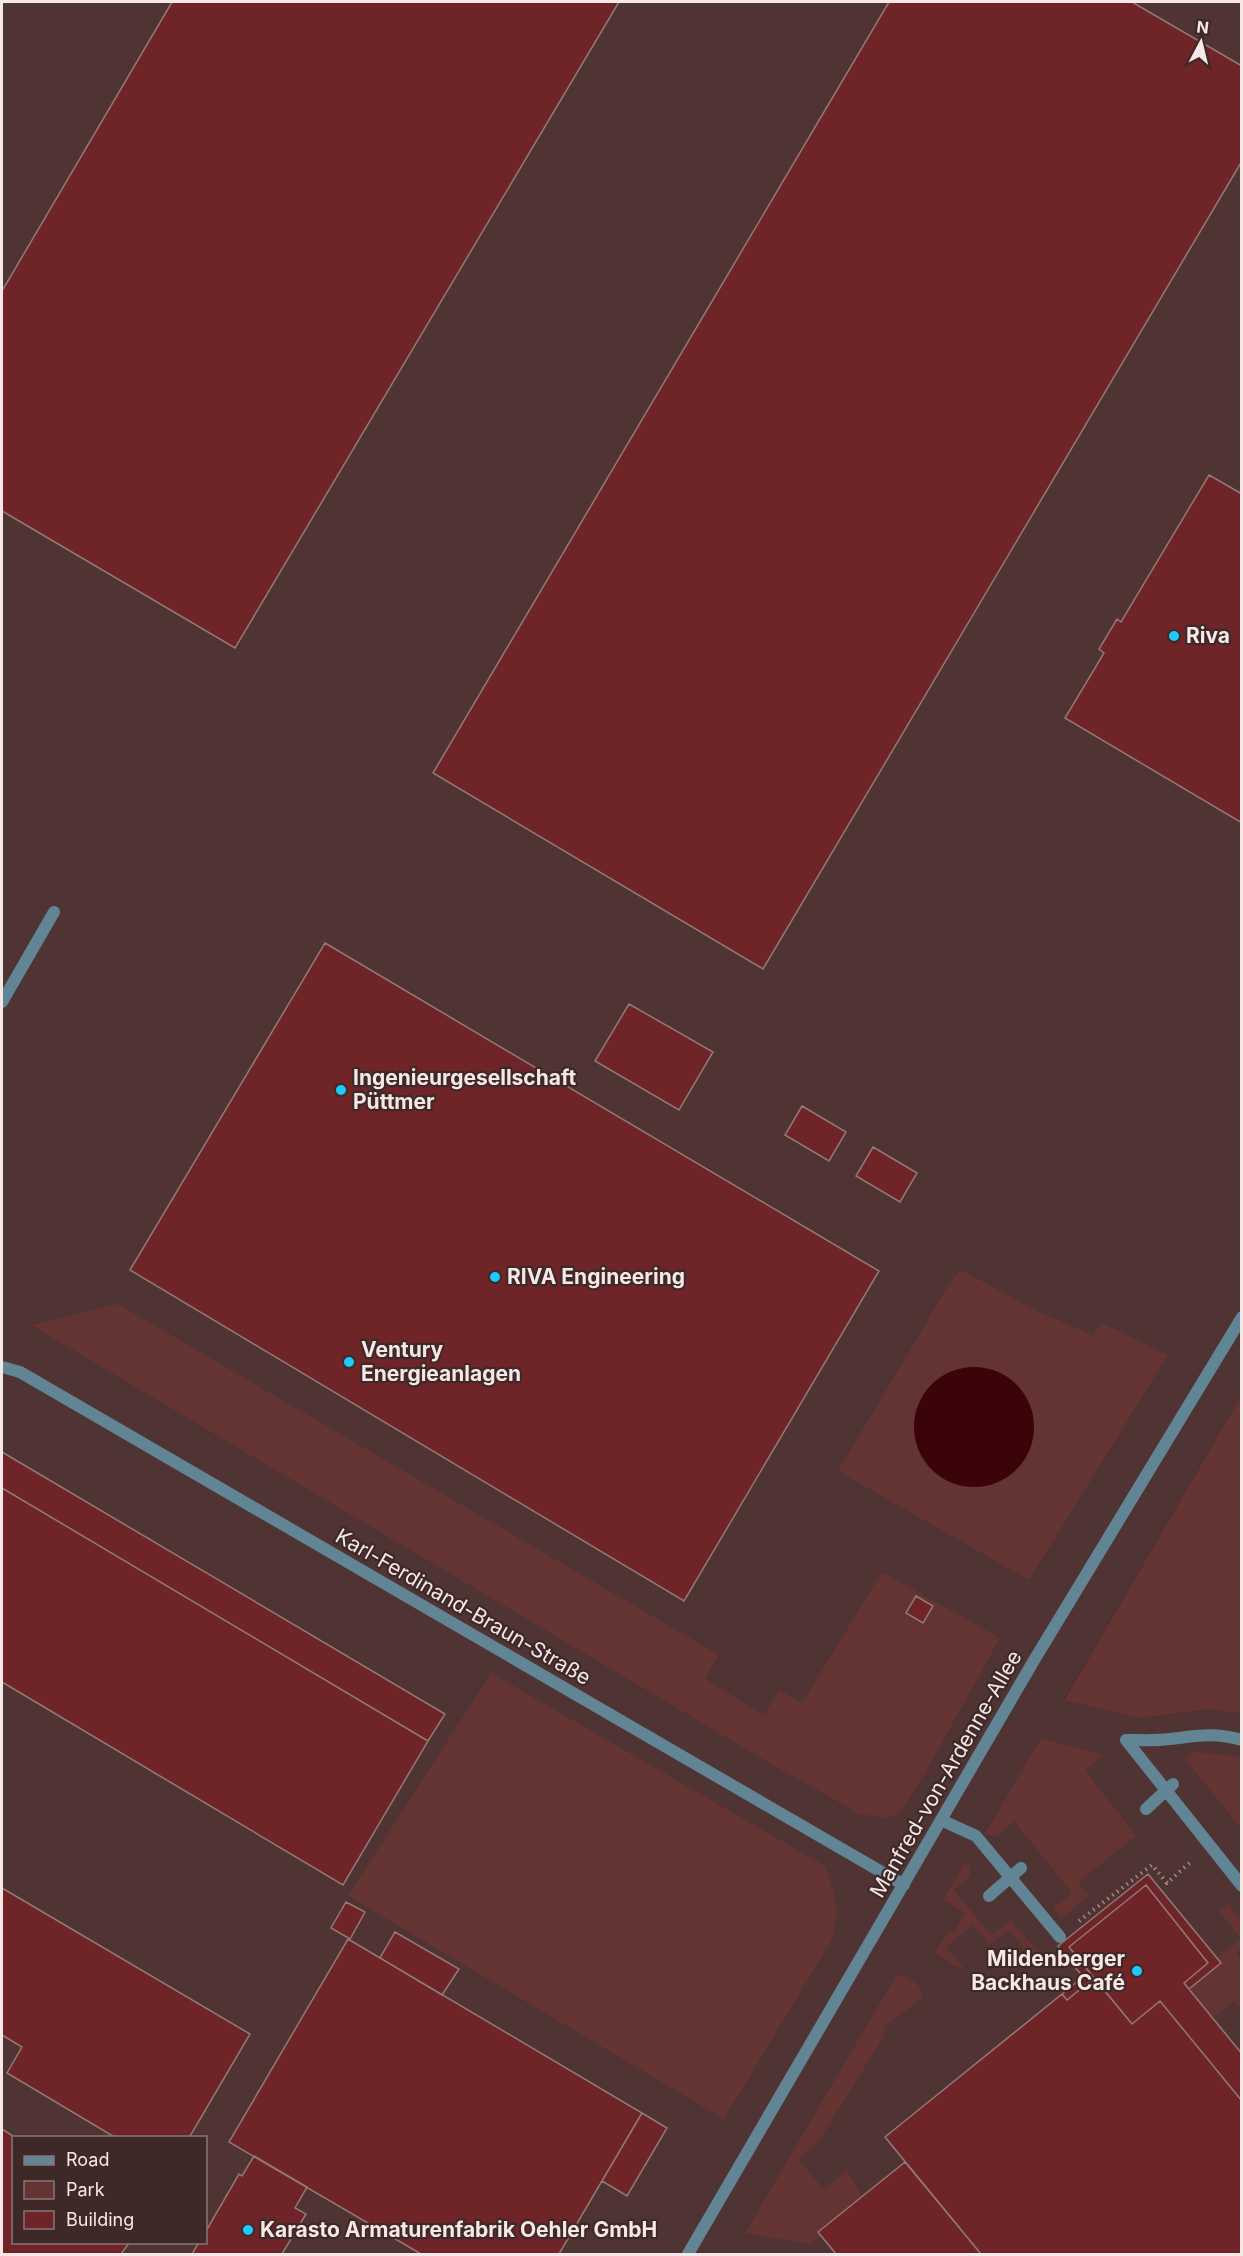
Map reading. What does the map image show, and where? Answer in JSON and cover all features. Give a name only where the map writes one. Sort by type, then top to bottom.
[{"type":"street","points":[[2,1002],[54,912]]},
{"type":"street","name":"Manfred-von-Ardenne-Allee","points":[[688,2254],[1034,1662],[1242,1317]]},
{"type":"street","name":"Karl-Ferdinand-Braun-Straße","points":[[2,1367],[20,1372],[904,1885]]},
{"type":"street","points":[[1242,1740],[1221,1734],[1168,1740],[1126,1740],[1169,1787],[1242,1886]]},
{"type":"street","points":[[1146,1809],[1169,1787]]},
{"type":"street","points":[[941,1820],[976,1836],[1060,1936]]},
{"type":"street","points":[[989,1896],[1021,1868]]},
{"type":"path","points":[[1073,1926],[1152,1865],[1167,1883],[1187,1865]]},
{"type":"shaded area","points":[[2,2],[1241,2],[1241,1396],[1064,1699],[1134,1717],[1209,1709],[1241,1714],[1241,2254],[2,2254]]},
{"type":"shaded area","points":[[974,1367],[997,1372],[1016,1385],[1029,1404],[1034,1427],[1029,1450],[1016,1469],[997,1482],[974,1487],[951,1482],[932,1469],[919,1450],[914,1427],[919,1404],[932,1385],[951,1372]]},
{"type":"green space","points":[[961,1270],[1037,1311],[1092,1335],[1102,1323],[1168,1355],[1029,1580],[838,1471],[951,1281]]},
{"type":"green space","points":[[118,1304],[719,1655],[705,1679],[764,1715],[779,1690],[802,1703],[882,1572],[1000,1638],[925,1773],[900,1813],[887,1818],[860,1814],[773,1765],[31,1325]]},
{"type":"green space","points":[[1241,1396],[1241,1714],[1209,1709],[1134,1717],[1064,1700]]},
{"type":"green space","points":[[491,1673],[825,1866],[836,1903],[836,1920],[831,1941],[724,2119],[348,1896]]},
{"type":"green space","points":[[1041,1738],[1104,1755],[1085,1770],[1136,1836],[1078,1882],[1089,1896],[1061,1918],[1053,1909],[1072,1893],[1014,1821],[997,1837],[985,1834]]},
{"type":"green space","points":[[1195,1752],[1241,1757],[1241,1828],[1184,1758]]},
{"type":"green space","points":[[965,1863],[970,1867],[970,1876],[954,1890],[991,1935],[1011,1921],[1044,1958],[1035,1964],[1010,1930],[989,1944],[973,1925],[946,1947],[963,1967],[960,1969],[935,1953],[948,1931],[955,1931],[965,1913],[943,1900]]},
{"type":"green space","points":[[1228,1904],[1241,1921],[1241,1939],[1219,1911]]},
{"type":"green space","points":[[1241,1939],[1241,1949],[1236,1953],[1241,1961],[1241,2010],[1234,2001],[1213,2018],[1189,1989],[1220,1964],[1216,1958]]},
{"type":"green space","points":[[897,1974],[918,1986],[921,1989],[922,1998],[884,2027],[884,2036],[819,2141],[798,2160],[825,2190],[846,2170],[862,2196],[818,2232],[821,2236],[810,2244],[745,2233]]},
{"type":"building","points":[[172,2],[619,2],[235,648],[2,511],[2,291]]},
{"type":"building","points":[[889,2],[1132,2],[1242,66],[1242,161],[763,969],[433,773]]},
{"type":"building","name":"Riva","points":[[1209,475],[1242,494],[1242,823],[1065,718],[1104,653],[1099,649],[1117,619],[1121,622]]},
{"type":"building","points":[[325,943],[879,1271],[684,1601],[130,1270]]},
{"type":"building","points":[[629,1004],[713,1052],[679,1110],[595,1061]]},
{"type":"building","points":[[802,1106],[846,1132],[829,1161],[785,1135]]},
{"type":"building","points":[[873,1147],[917,1173],[900,1202],[856,1176]]},
{"type":"building","points":[[2,1452],[445,1714],[428,1741],[2,1488]]},
{"type":"building","points":[[2,1488],[428,1741],[343,1885],[2,1682]]},
{"type":"building","points":[[916,1596],[933,1606],[923,1623],[906,1613]]},
{"type":"building","points":[[1148,1874],[1221,1963],[1189,1989],[1184,1983],[1208,1963],[1146,1885],[1069,1947],[1094,1978],[1067,2000],[1062,1994],[1083,1977],[1058,1946]]},
{"type":"building","points":[[1146,1885],[1208,1963],[1184,1983],[1242,2054],[1242,2101],[1160,2001],[1132,2024],[1069,1947]]},
{"type":"building","points":[[2,1888],[250,2034],[190,2136],[113,2136],[7,2073],[22,2047],[2,2035]]},
{"type":"building","points":[[346,1902],[365,1912],[350,1939],[331,1928]]},
{"type":"building","points":[[395,1932],[459,1969],[442,1995],[380,1958]]},
{"type":"building","points":[[348,1939],[642,2113],[559,2254],[421,2254],[229,2142]]},
{"type":"building","points":[[1094,1978],[1132,2024],[1160,2001],[1242,2101],[1242,2254],[981,2254],[885,2137],[1062,1994],[1067,2000]]},
{"type":"building","points":[[642,2113],[667,2128],[627,2196],[602,2181]]},
{"type":"building","points":[[2,2129],[13,2136],[12,2244],[128,2244],[121,2254],[2,2254]]},
{"type":"building","points":[[254,2156],[307,2187],[295,2208],[306,2214],[282,2254],[192,2254],[198,2244],[207,2244],[207,2229],[239,2174],[242,2176]]},
{"type":"building","points":[[905,2162],[981,2254],[836,2254],[818,2232]]},
{"type":"place","name":"Riva","points":[[1174,636]]},
{"type":"place","name":"Ingenieurgesellschaft Püttmer","points":[[341,1090]]},
{"type":"place","name":"RIVA Engineering","points":[[495,1277]]},
{"type":"place","name":"Ventury Energieanlagen","points":[[349,1362]]},
{"type":"place","name":"Mildenberger Backhaus Café","points":[[1137,1971]]},
{"type":"place","name":"Karasto Armaturenfabrik Oehler GmbH","points":[[248,2230]]}]
